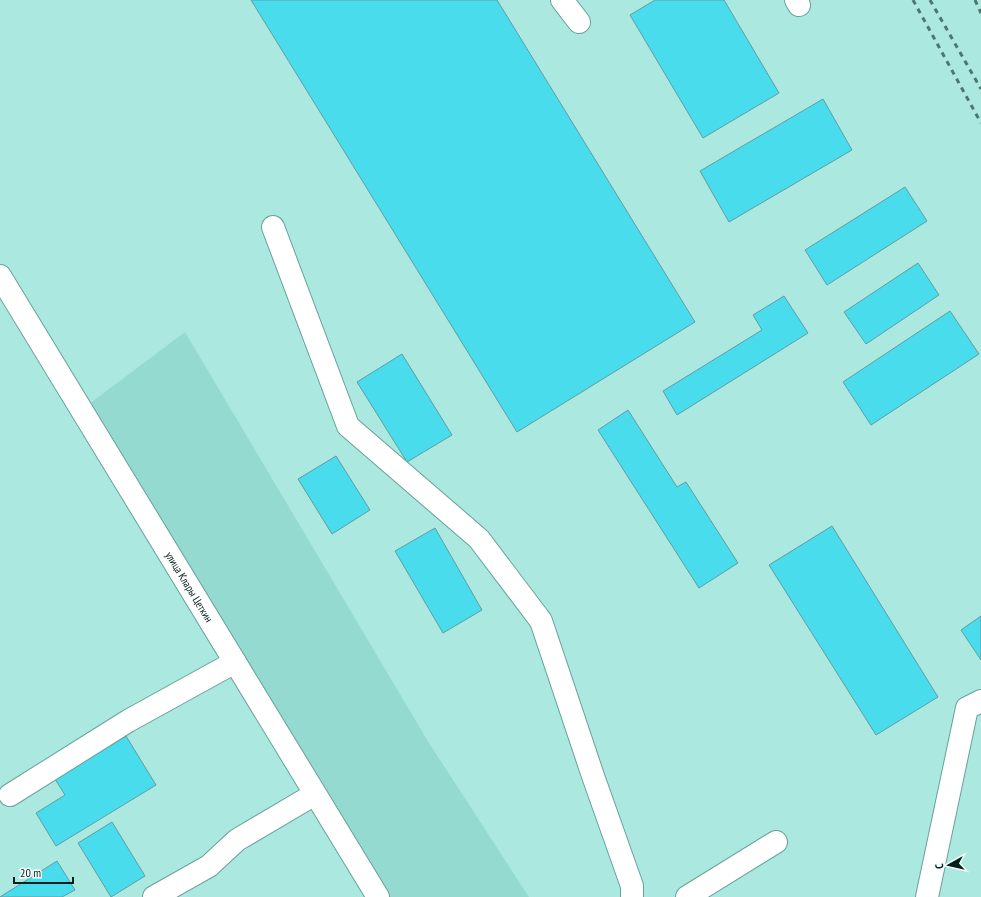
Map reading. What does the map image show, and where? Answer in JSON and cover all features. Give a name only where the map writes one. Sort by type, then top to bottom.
[{"type":"street","points":[[562,0],[579,22]]},
{"type":"street","points":[[272,227],[348,426],[478,539],[541,621],[632,886],[632,897]]},
{"type":"street","name":"улица Клары Цеткин","points":[[0,276],[378,897]]},
{"type":"street","points":[[10,795],[128,721],[235,662]]},
{"type":"street","points":[[927,897],[967,708],[981,701]]},
{"type":"street","points":[[154,897],[209,866],[237,840],[315,794]]},
{"type":"street","points":[[687,897],[776,842]]},
{"type":"shaded area","points":[[185,332],[429,743],[529,897],[390,897],[326,789],[89,404]]},
{"type":"building","points":[[251,0],[497,0],[695,322],[517,432]]},
{"type":"building","points":[[655,0],[724,0],[779,93],[703,138],[630,15]]},
{"type":"building","points":[[823,99],[852,150],[729,222],[700,171]]},
{"type":"building","points":[[905,187],[927,221],[827,285],[805,250]]},
{"type":"building","points":[[918,263],[939,295],[866,344],[844,312]]},
{"type":"building","points":[[784,296],[808,333],[677,415],[663,391],[762,330],[753,315]]},
{"type":"building","points":[[950,311],[979,354],[871,425],[843,382]]},
{"type":"building","points":[[402,354],[452,435],[407,462],[357,382]]},
{"type":"building","points":[[628,410],[677,487],[686,482],[738,563],[699,588],[598,430]]},
{"type":"building","points":[[336,456],[370,510],[332,534],[298,479]]},
{"type":"building","points":[[832,526],[938,697],[876,735],[769,565]]},
{"type":"building","points":[[435,528],[482,610],[443,633],[395,551]]},
{"type":"building","points":[[981,616],[981,660],[961,630]]},
{"type":"building","points":[[126,736],[156,785],[56,846],[36,813],[65,795],[55,779]]},
{"type":"building","points":[[112,822],[145,876],[111,897],[78,843]]},
{"type":"building","points":[[57,861],[75,890],[62,897],[0,897]]},
{"type":"railway","points":[[913,0],[981,123]]},
{"type":"railway","points":[[930,0],[981,89]]},
{"type":"railway","points":[[975,0],[981,13]]}]
